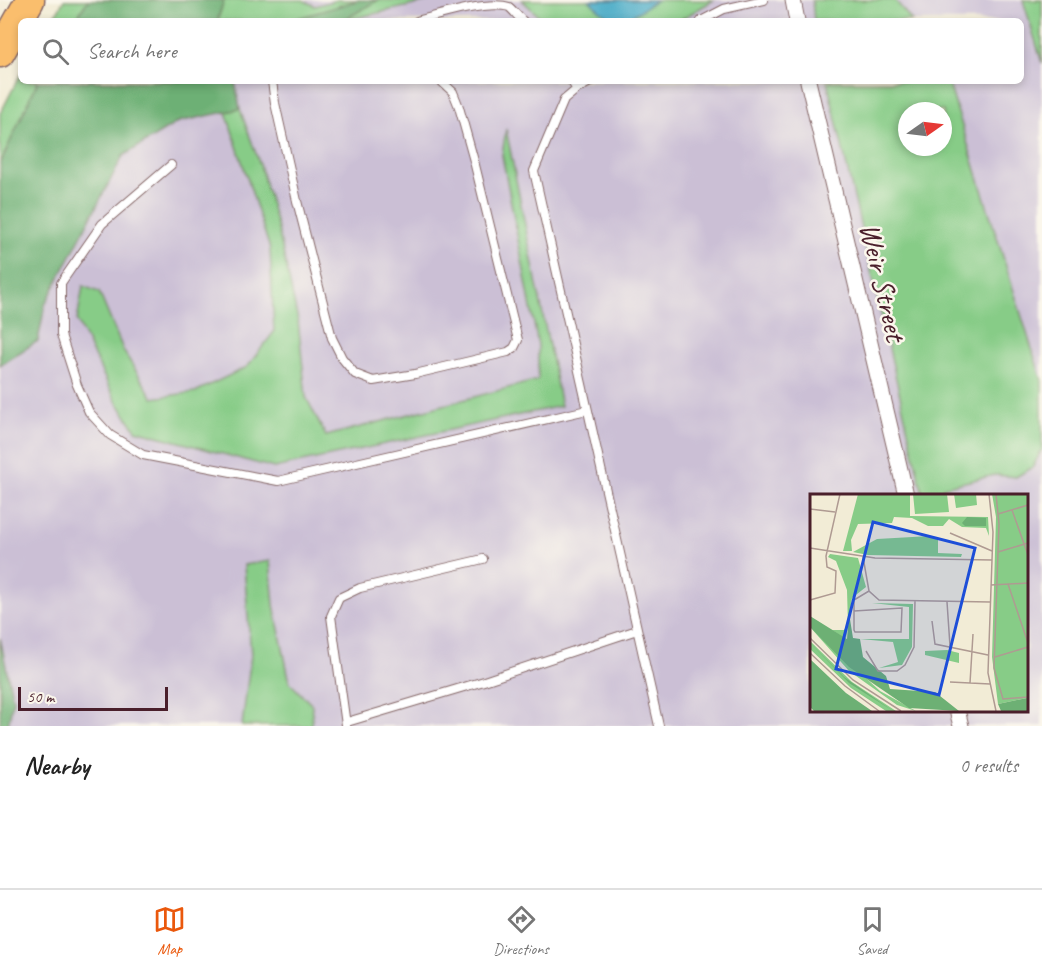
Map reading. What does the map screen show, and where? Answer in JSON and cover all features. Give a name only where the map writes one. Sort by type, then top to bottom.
[{"type":"highway","points":[[20,18],[30,0]]},
{"type":"highway","points":[[0,53],[18,21]]},
{"type":"street","points":[[793,0],[796,18]]},
{"type":"street","name":"Weir Street","points":[[809,84],[906,494]]},
{"type":"street","points":[[957,711],[961,726]]},
{"type":"lane","points":[[707,18],[724,9],[764,0]]},
{"type":"lane","points":[[427,18],[475,4],[495,2],[508,6],[519,18]]},
{"type":"lane","points":[[272,84],[297,201],[332,338],[342,358],[355,374],[373,381],[415,374],[508,352],[514,348],[518,340],[462,118],[453,92],[444,84]]},
{"type":"lane","points":[[573,84],[577,89]]},
{"type":"lane","points":[[586,84],[564,100],[534,171],[659,726]]},
{"type":"lane","points":[[171,165],[102,224],[61,283],[61,335],[77,385],[89,412],[110,435],[143,455],[278,481],[587,410]]},
{"type":"lane","points":[[483,559],[360,588],[339,598],[331,616],[346,724],[637,630]]},
{"type":"shaded area","points":[[97,0],[1042,0],[1042,726],[0,726],[0,246],[51,84],[1024,84],[1024,18],[88,18]]},
{"type":"green space","points":[[64,0],[88,0],[77,18],[54,18]]},
{"type":"green space","points":[[88,0],[224,0],[218,18],[77,18]]},
{"type":"green space","points":[[224,0],[303,0],[315,6],[337,0],[359,0],[299,18],[218,18]]},
{"type":"green space","points":[[359,0],[378,0],[347,18],[299,18]]},
{"type":"green space","points":[[378,0],[436,0],[355,18],[347,18]]},
{"type":"green space","points":[[522,0],[714,0],[683,18],[541,18]]},
{"type":"green space","points":[[812,0],[895,0],[910,18],[814,18]]},
{"type":"green space","points":[[1023,0],[1042,0],[1042,63]]},
{"type":"green space","points":[[18,79],[18,84],[37,84],[0,164],[0,114]]},
{"type":"green space","points":[[37,84],[236,84],[240,109],[178,122],[123,156],[45,305],[38,341],[0,365],[0,164]]},
{"type":"green space","points":[[828,84],[949,84],[1042,381],[1042,449],[1033,467],[1016,477],[995,475],[943,487],[944,494],[923,494]]},
{"type":"green space","points":[[240,109],[260,165],[278,229],[298,320],[306,397],[326,436],[538,380],[538,345],[502,155],[506,129],[561,406],[274,468],[136,430],[116,401],[77,321],[83,286],[99,292],[124,352],[153,398],[195,392],[247,367],[274,332],[270,249],[226,112]]},
{"type":"green space","points":[[270,561],[274,605],[290,683],[312,705],[312,726],[242,726],[251,655],[244,565]]},
{"type":"green space","points":[[0,638],[13,700],[8,726],[0,726]]},
{"type":"water","points":[[589,0],[657,0],[626,18],[612,18],[599,10]]}]
